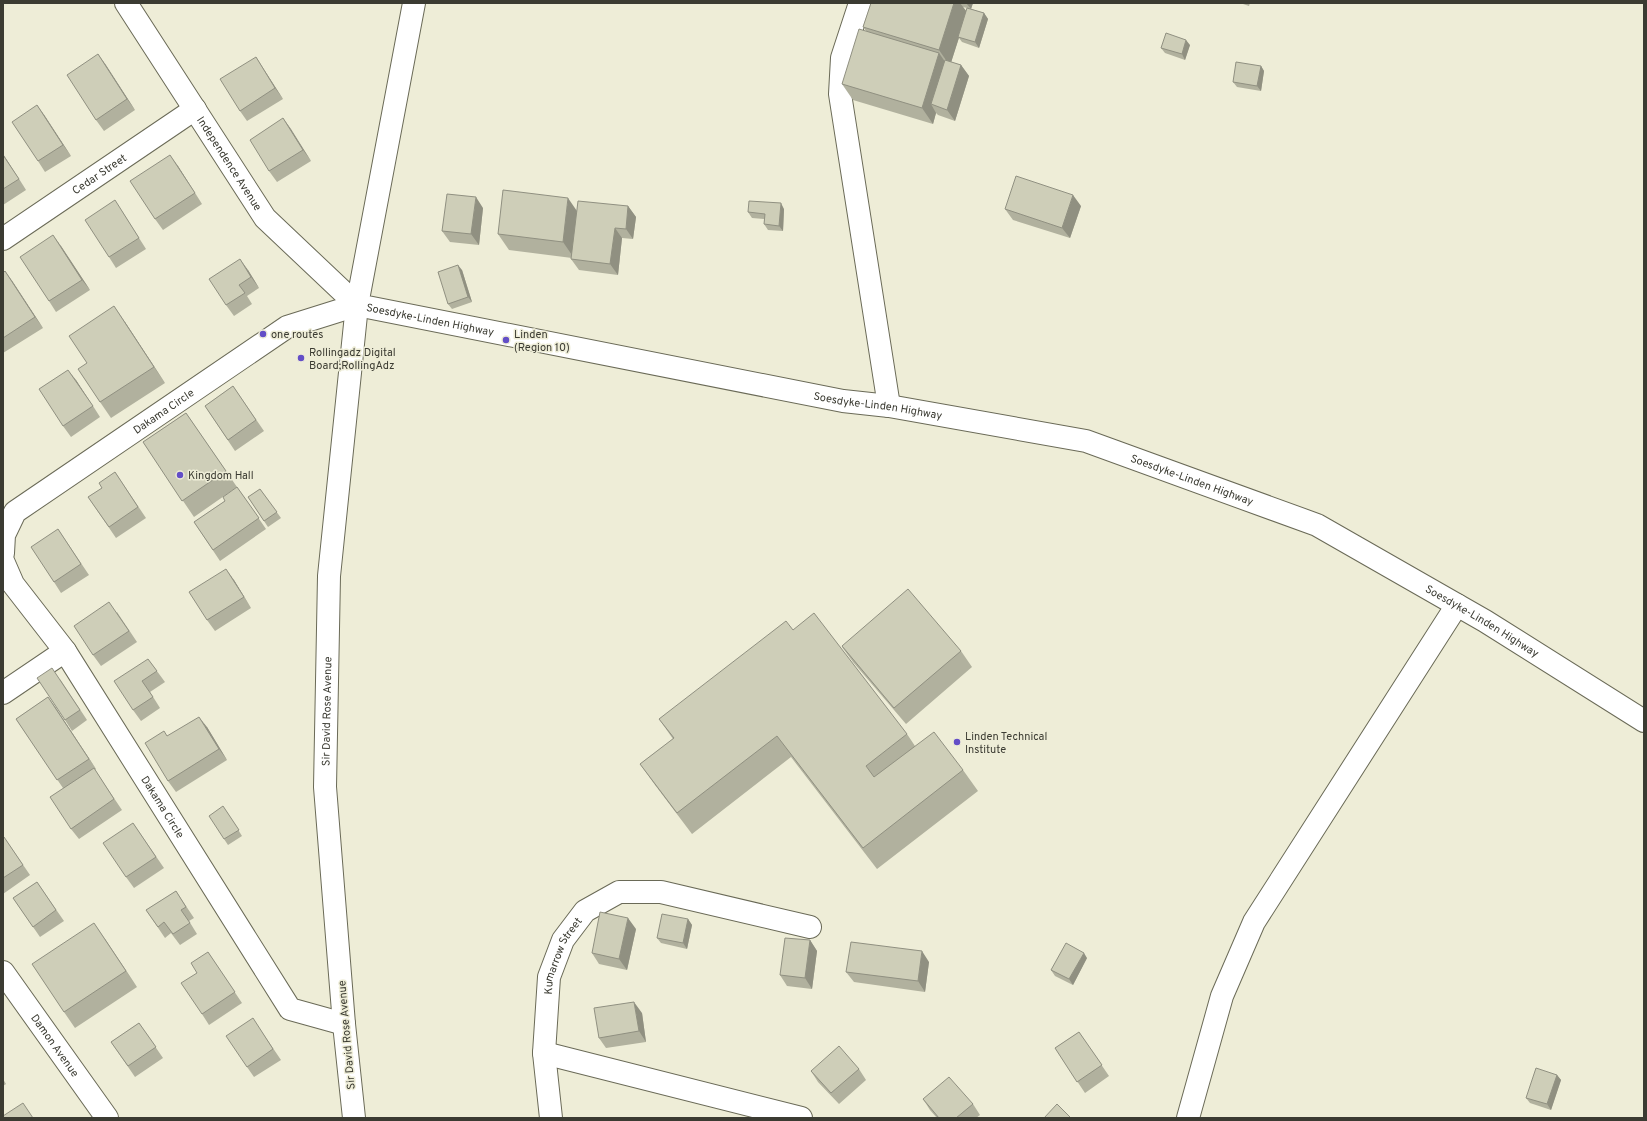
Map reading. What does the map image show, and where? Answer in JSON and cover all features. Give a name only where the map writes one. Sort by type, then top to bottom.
[{"type":"street","name":"Independence Avenue","points":[[126,3],[265,218],[357,305]]},
{"type":"street","name":"Soesdyke-Linden Highway","points":[[414,3],[357,305],[843,401],[889,406],[1086,441],[1318,525],[1485,621],[1644,721]]},
{"type":"street","points":[[860,3],[842,58],[840,94],[889,406]]},
{"type":"street","name":"Cedar Street","points":[[3,240],[195,109]]},
{"type":"street","name":"Dakama Circle","points":[[3,553],[4,535],[15,512],[287,327],[357,305]]},
{"type":"street","name":"Sir David Rose Avenue","points":[[354,1118],[344,1024],[325,780],[329,576],[357,305]]},
{"type":"street","name":"Dakama Circle","points":[[3,561],[13,584],[65,651],[290,1009],[344,1024]]},
{"type":"street","points":[[1188,1118],[1222,996],[1254,922],[1457,605]]},
{"type":"street","points":[[3,693],[65,651]]},
{"type":"street","name":"Kumarrow Street","points":[[551,1118],[544,1053],[549,977],[563,940],[585,910],[619,892],[661,892],[810,927]]},
{"type":"street","name":"Damon Avenue","points":[[3,972],[107,1118]]},
{"type":"street","points":[[544,1053],[801,1118]]},
{"type":"building","points":[[871,3],[954,3],[939,50],[863,27]]},
{"type":"building","points":[[967,8],[984,13],[975,42],[958,37]]},
{"type":"building","points":[[859,29],[939,53],[922,108],[842,84]]},
{"type":"building","points":[[1166,33],[1186,40],[1182,54],[1161,48]]},
{"type":"building","points":[[98,54],[127,99],[96,120],[67,75]]},
{"type":"building","points":[[256,57],[275,88],[240,111],[220,79]]},
{"type":"building","points":[[945,60],[961,65],[947,110],[931,104]]},
{"type":"building","points":[[1236,62],[1261,66],[1257,86],[1233,82]]},
{"type":"building","points":[[37,105],[63,145],[38,161],[12,122]]},
{"type":"building","points":[[283,118],[303,150],[269,171],[250,140]]},
{"type":"building","points":[[3,155],[19,179],[3,189]]},
{"type":"building","points":[[170,155],[195,193],[155,219],[130,181]]},
{"type":"building","points":[[1016,176],[1073,195],[1062,228],[1005,209]]},
{"type":"building","points":[[503,190],[568,198],[563,242],[498,234]]},
{"type":"building","points":[[447,194],[476,197],[471,234],[442,231]]},
{"type":"building","points":[[115,200],[139,238],[109,257],[85,220]]},
{"type":"building","points":[[578,201],[628,206],[626,229],[615,228],[610,264],[571,259]]},
{"type":"building","points":[[749,201],[781,203],[779,226],[764,224],[765,214],[748,212]]},
{"type":"building","points":[[53,235],[82,280],[49,301],[20,257]]},
{"type":"building","points":[[240,259],[251,277],[239,285],[245,293],[226,305],[209,279]]},
{"type":"building","points":[[458,265],[468,297],[448,304],[438,272]]},
{"type":"building","points":[[5,271],[35,317],[3,338],[3,273]]},
{"type":"building","points":[[114,306],[154,367],[100,402],[78,369],[87,363],[69,336]]},
{"type":"building","points":[[68,370],[93,406],[63,426],[39,389]]},
{"type":"building","points":[[233,386],[256,420],[228,440],[205,406]]},
{"type":"building","points":[[186,413],[226,471],[182,501],[143,442]]},
{"type":"building","points":[[115,472],[138,507],[109,527],[88,497],[102,488],[99,483]]},
{"type":"building","points":[[237,487],[259,518],[213,550],[194,522],[225,501],[223,497]]},
{"type":"building","points":[[260,489],[277,512],[264,521],[248,497]]},
{"type":"building","points":[[58,529],[81,564],[54,582],[31,547]]},
{"type":"building","points":[[226,569],[244,597],[207,620],[189,592]]},
{"type":"building","points":[[908,589],[961,651],[894,708],[842,646]]},
{"type":"building","points":[[109,602],[129,631],[93,655],[74,626]]},
{"type":"building","points":[[814,613],[907,734],[866,766],[874,777],[934,732],[963,770],[863,848],[777,736],[677,813],[640,764],[674,738],[659,719],[786,621],[793,630]]},
{"type":"building","points":[[148,659],[157,671],[142,681],[153,697],[133,710],[114,681]]},
{"type":"building","points":[[52,668],[80,710],[65,720],[37,678]]},
{"type":"building","points":[[48,697],[89,759],[57,780],[16,719]]},
{"type":"building","points":[[199,717],[219,749],[168,781],[145,743],[164,731],[167,736]]},
{"type":"building","points":[[94,768],[114,799],[71,829],[50,797]]},
{"type":"building","points":[[223,806],[239,830],[224,839],[209,816]]},
{"type":"building","points":[[133,823],[156,857],[126,877],[103,843]]},
{"type":"building","points":[[3,837],[23,865],[3,878]]},
{"type":"building","points":[[37,882],[56,910],[33,927],[13,898]]},
{"type":"building","points":[[176,891],[186,907],[181,910],[190,923],[173,934],[164,922],[158,927],[146,910]]},
{"type":"building","points":[[600,912],[628,918],[619,959],[592,953]]},
{"type":"building","points":[[662,914],[688,919],[683,943],[657,938]]},
{"type":"building","points":[[94,923],[126,971],[64,1012],[32,964]]},
{"type":"building","points":[[785,938],[810,940],[805,978],[780,975]]},
{"type":"building","points":[[851,942],[922,951],[918,981],[846,972]]},
{"type":"building","points":[[1066,943],[1084,953],[1069,979],[1051,970]]},
{"type":"building","points":[[208,952],[235,992],[202,1014],[181,983],[197,973],[191,963]]},
{"type":"building","points":[[634,1002],[639,1031],[599,1038],[594,1008]]},
{"type":"building","points":[[253,1018],[273,1049],[247,1067],[226,1036]]},
{"type":"building","points":[[139,1023],[156,1047],[128,1066],[111,1042]]},
{"type":"building","points":[[1079,1032],[1102,1065],[1077,1082],[1055,1048]]},
{"type":"building","points":[[839,1046],[859,1069],[831,1093],[811,1071]]},
{"type":"building","points":[[1536,1068],[1557,1075],[1547,1104],[1526,1098]]},
{"type":"building","points":[[949,1077],[973,1104],[956,1118],[939,1118],[923,1099]]},
{"type":"building","points":[[23,1103],[33,1118],[3,1118],[3,1116]]},
{"type":"building","points":[[1057,1104],[1071,1118],[1044,1118]]},
{"type":"place","name":"one routes","points":[[263,334]]},
{"type":"place","name":"Linden (Region 10)","points":[[506,340]]},
{"type":"place","name":"Rollingadz Digital Board;RollingAdz","points":[[301,358]]},
{"type":"place","name":"Kingdom Hall","points":[[180,475]]},
{"type":"place","name":"Linden Technical Institute","points":[[957,742]]}]
